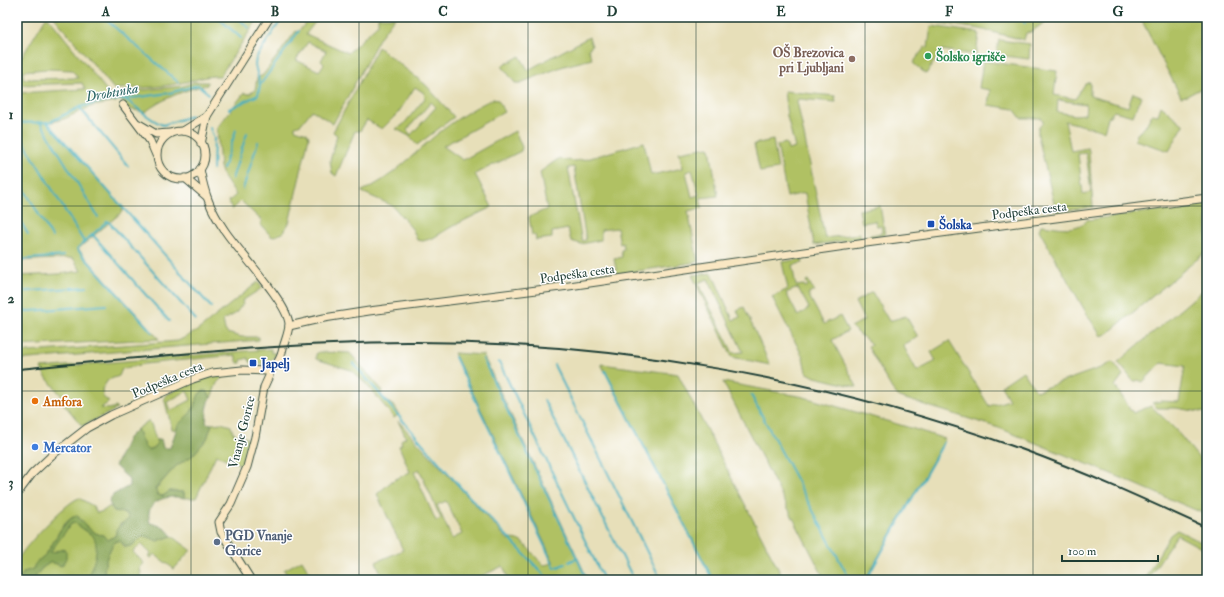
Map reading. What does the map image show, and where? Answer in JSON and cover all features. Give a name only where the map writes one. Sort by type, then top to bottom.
[{"type":"main road","points":[[123,105],[150,141],[157,155],[158,163],[168,175],[176,178],[184,178],[196,174],[204,159],[201,144],[207,116],[270,17]]},
{"type":"main road","points":[[183,131],[207,116]]},
{"type":"main road","points":[[135,121],[156,134],[183,131],[191,133],[201,144]]},
{"type":"main road","points":[[157,155],[161,142],[170,133]]},
{"type":"main road","points":[[200,169],[206,196],[225,231],[284,308],[289,326],[282,355],[270,370]]},
{"type":"main road","points":[[184,178],[206,196]]},
{"type":"main road","name":"Podpeška cesta","points":[[289,326],[324,318],[369,311],[569,286],[866,243],[1207,198]]},
{"type":"main road","name":"Podpeška cesta","points":[[17,494],[32,474],[51,456],[87,428],[111,415],[193,379],[212,373],[242,370],[270,370]]},
{"type":"main road","name":"Vnanje Gorice","points":[[251,580],[219,526],[220,519],[231,504],[247,467],[257,430],[264,387],[270,370]]},
{"type":"main road","name":"Vnanje Gorice","points":[[260,371],[264,387]]},
{"type":"green space","points":[[46,17],[48,17],[116,102],[92,106],[64,119],[48,123],[123,208],[122,212],[78,249],[159,339],[17,346],[17,276],[59,274],[81,271],[73,258],[17,261],[17,93],[85,89],[82,83],[17,85],[17,65]],"holes":[[[47,69],[72,70],[78,78],[23,79],[23,71]]]},
{"type":"green space","points":[[54,17],[259,17],[220,76],[205,77],[164,86],[114,89]]},
{"type":"green space","points":[[311,17],[319,17],[306,34],[348,53],[378,24],[378,17],[395,17],[380,37],[333,124],[312,110],[301,124],[295,126],[295,129],[307,133],[309,137],[289,223],[283,233],[272,237],[260,224],[262,221],[241,201],[232,210],[229,201],[236,195],[223,176],[220,167],[217,128],[244,93],[249,94],[255,90],[257,78],[263,75],[296,31],[298,32]],"holes":[[[308,42],[326,51],[321,61],[324,64],[319,71],[296,60]]]},
{"type":"green space","points":[[914,17],[1052,17],[1031,32],[1026,33],[1024,40],[980,29],[929,21]]},
{"type":"green space","points":[[1140,17],[1207,17],[1207,85],[1187,96],[1181,97]]},
{"type":"green space","points":[[931,26],[979,33],[976,55],[942,50],[926,74],[913,63],[925,47],[928,48]]},
{"type":"green space","points":[[589,37],[592,46],[588,49],[592,59],[564,66],[520,83],[515,83],[502,66],[520,56],[528,70]]},
{"type":"green space","points":[[999,40],[1030,44],[1029,59],[996,55]]},
{"type":"green space","points":[[378,47],[426,85],[454,117],[417,145],[409,136],[396,129],[403,125],[425,98],[424,93],[415,87],[398,113],[382,129],[367,120],[360,131],[355,131],[336,176],[332,173],[330,161],[337,135],[333,132]],"holes":[[[431,102],[436,107],[411,135],[407,130]]]},
{"type":"green space","points":[[983,61],[1057,71],[1054,95],[1075,99],[1085,84],[1090,82],[1090,96],[1128,107],[1133,93],[1141,96],[1133,116],[1114,111],[1108,118],[1104,131],[1065,121],[1071,151],[1088,148],[1089,151],[1093,207],[1056,212],[1038,136],[1038,129],[1043,122],[1042,118],[1021,118],[1014,109],[988,105],[990,90],[979,88]],"holes":[[[1058,100],[1086,104],[1085,114],[1075,115],[1057,112]],[[1086,153],[1091,192],[1083,194],[1078,154]]]},
{"type":"green space","points":[[194,82],[208,82],[207,85],[183,92],[167,99],[145,112],[128,109],[118,96],[123,92],[183,86]]},
{"type":"green space","points":[[784,91],[835,96],[836,102],[798,99],[797,101],[825,238],[858,234],[859,232],[861,238],[814,245],[805,193],[787,197],[777,145],[786,143],[788,150],[795,148],[787,116]]},
{"type":"green space","points":[[493,99],[498,100],[504,112],[443,146],[463,160],[515,131],[522,147],[521,151],[475,174],[492,207],[451,227],[433,238],[423,241],[417,240],[413,230],[393,206],[362,192],[392,173],[436,135],[456,120],[478,106]]},
{"type":"green space","points":[[1161,106],[1184,125],[1169,151],[1135,140],[1137,134],[1145,127],[1152,114],[1158,115]]},
{"type":"green space","points":[[773,140],[778,169],[760,172],[754,144]]},
{"type":"green space","points":[[644,142],[651,175],[683,168],[679,152],[708,147],[710,148],[718,196],[700,198],[702,208],[688,211],[698,262],[617,274],[614,259],[622,257],[621,250],[624,249],[623,243],[620,244],[617,228],[601,230],[601,240],[581,244],[571,241],[568,229],[552,232],[552,238],[536,240],[535,235],[532,235],[529,217],[547,209],[540,172],[558,159],[574,161],[587,159]],"holes":[[[574,167],[586,240],[582,241],[568,168]],[[692,170],[699,195],[692,197],[686,172]]]},
{"type":"green space","points":[[1207,204],[1207,251],[1107,334],[1101,336],[1039,230],[1041,225],[1071,228],[1082,224],[1087,220]]},
{"type":"green space","points":[[880,206],[885,235],[866,238],[865,236],[882,233],[881,226],[877,226],[875,221],[862,223],[859,210]]},
{"type":"green space","points":[[802,259],[803,263],[792,265],[796,286],[808,286],[806,281],[808,280],[814,291],[808,294],[824,324],[840,316],[848,331],[832,340],[857,387],[815,377],[806,372],[803,357],[772,297],[788,289],[782,262]],"holes":[[[798,288],[809,308],[798,316],[786,293]]]},
{"type":"green space","points":[[712,273],[733,320],[740,317],[737,310],[744,307],[770,365],[732,357],[692,275]],"holes":[[[708,279],[743,352],[733,353],[698,283]]]},
{"type":"green space","points":[[258,282],[262,288],[242,301],[243,304],[235,314],[223,320],[227,333],[241,337],[259,337],[259,340],[17,360],[17,353],[178,341],[197,331]]},
{"type":"green space","points":[[1207,287],[1207,413],[1176,408],[1157,408],[1152,403],[1161,401],[1179,402],[1185,366],[1161,363],[1143,382],[1138,380],[1134,382],[1118,362]]},
{"type":"green space","points":[[872,292],[889,321],[906,316],[918,337],[903,345],[917,371],[936,361],[931,352],[949,341],[989,406],[1009,400],[1001,386],[1023,371],[1036,391],[1103,367],[1112,362],[1114,363],[1123,375],[1115,386],[1133,413],[1151,406],[1175,429],[1207,468],[1207,515],[999,428],[899,397],[892,389],[868,347],[871,345],[870,343],[851,327],[864,320],[855,302]]},
{"type":"green space","points":[[271,349],[271,353],[275,353],[276,355],[266,364],[251,363],[248,358],[241,360],[241,363],[238,363],[235,355],[144,364],[122,369],[119,376],[108,380],[102,389],[103,397],[109,402],[101,408],[109,409],[116,407],[117,409],[82,426],[63,403],[65,400],[45,376],[41,368]]},
{"type":"green space","points":[[319,352],[350,353],[382,390],[381,397],[395,407],[399,414],[394,418],[367,385],[351,370],[316,359],[316,354]]},
{"type":"green space","points":[[454,353],[483,355],[588,580],[509,580],[503,566],[473,580],[384,580],[376,562],[403,550],[377,494],[392,481],[410,472],[399,446],[402,444],[401,440],[406,437],[398,421],[508,540],[514,539],[524,544],[544,565],[554,563]],"holes":[[[419,469],[441,519],[436,521],[414,472]],[[446,501],[462,534],[452,539],[437,505]]]},
{"type":"green space","points":[[601,364],[678,374],[784,580],[713,580]]},
{"type":"green space","points":[[226,374],[217,383],[211,398],[207,391],[201,392],[191,412],[176,430],[172,429],[164,398],[166,395],[195,382]],"holes":[[[187,391],[191,400],[170,411],[167,402]]]},
{"type":"green space","points":[[723,382],[804,397],[945,439],[865,580],[825,580]]},
{"type":"green space","points":[[203,391],[207,391],[211,398],[208,401],[206,423],[212,424],[207,439],[192,456],[176,466],[155,489],[158,495],[163,496],[170,491],[184,492],[184,498],[164,498],[153,504],[150,509],[150,523],[164,527],[172,536],[157,541],[145,536],[139,538],[135,543],[127,547],[120,541],[116,541],[110,549],[106,559],[104,580],[88,580],[95,558],[96,542],[94,537],[75,523],[71,524],[51,551],[51,553],[64,549],[66,551],[66,558],[62,566],[51,562],[42,568],[33,580],[19,580],[24,572],[33,569],[37,562],[49,550],[66,523],[77,515],[88,528],[95,533],[103,535],[108,540],[115,536],[119,527],[129,518],[127,514],[114,511],[109,502],[113,495],[129,486],[129,479],[115,466],[128,438],[137,429],[144,446],[148,450],[154,448],[157,443],[156,440],[161,439],[163,448],[170,448],[178,425],[192,411],[199,394]]},
{"type":"green space","points":[[148,421],[151,424],[157,443],[154,448],[148,450],[144,446],[137,429]]},
{"type":"green space","points":[[221,423],[231,426],[233,433],[251,440],[242,465],[216,455],[196,498],[184,498],[184,492],[170,491],[163,496],[158,495],[155,490],[176,466],[192,456],[207,439],[212,424]]},
{"type":"green space","points":[[79,498],[93,506],[97,513],[110,506],[114,511],[127,514],[129,518],[120,524],[115,536],[108,540],[103,535],[88,528],[77,515],[71,518],[62,527],[49,550],[37,562],[33,569],[24,572],[19,580],[17,580],[16,569],[18,559],[22,553],[37,535],[65,507]]},
{"type":"green space","points":[[75,523],[93,536],[97,543],[97,554],[88,580],[33,580],[42,568],[51,562],[62,566],[58,550],[51,553],[50,551],[71,524]]},
{"type":"green space","points":[[1177,530],[1207,545],[1207,551],[1177,535],[1147,580],[1144,580],[1170,535]]},
{"type":"green space","points":[[148,536],[157,541],[172,536],[191,550],[174,569],[154,554],[151,558],[149,557],[151,554],[141,544],[133,552],[144,563],[140,568],[142,580],[104,580],[106,559],[110,549],[116,541],[120,541],[125,547],[133,545],[137,539]]},
{"type":"green space","points":[[302,560],[314,580],[290,580],[284,570]]},
{"type":"waterway","points":[[103,17],[178,82]]},
{"type":"waterway","points":[[217,17],[241,38]]},
{"type":"waterway","points":[[237,17],[249,28]]},
{"type":"waterway","name":"Drobtinka","points":[[260,85],[255,65],[256,58],[283,17]]},
{"type":"waterway","points":[[1020,17],[1025,23]]},
{"type":"waterway","points":[[229,109],[258,95],[260,85],[299,31]]},
{"type":"waterway","name":"Drobtinka","points":[[17,123],[50,122],[80,107],[96,103],[169,93],[198,85],[209,94]]},
{"type":"waterway","points":[[126,100],[153,120],[163,125],[191,116]]},
{"type":"waterway","points":[[80,108],[128,166]]},
{"type":"waterway","points":[[47,122],[211,307]]},
{"type":"waterway","points":[[41,123],[98,217]]},
{"type":"waterway","points":[[210,128],[214,138],[213,169]]},
{"type":"waterway","points":[[223,169],[236,130]]},
{"type":"waterway","points":[[17,131],[84,242],[108,221],[196,320]]},
{"type":"waterway","points":[[232,179],[247,133]]},
{"type":"waterway","points":[[243,189],[258,142]]},
{"type":"waterway","points":[[17,177],[52,237]]},
{"type":"waterway","points":[[17,216],[28,234]]},
{"type":"waterway","points":[[92,234],[169,321]]},
{"type":"waterway","points":[[84,242],[77,249],[152,332]]},
{"type":"waterway","points":[[17,260],[64,256]]},
{"type":"waterway","points":[[17,292],[87,287]]},
{"type":"waterway","points":[[17,312],[106,305]]},
{"type":"waterway","points":[[455,357],[555,568],[565,564]]},
{"type":"waterway","points":[[483,359],[577,558]]},
{"type":"waterway","points":[[499,362],[604,580]]},
{"type":"waterway","points":[[353,363],[461,488],[549,580]]},
{"type":"waterway","points":[[554,365],[661,580]]},
{"type":"waterway","points":[[605,371],[713,580]]},
{"type":"waterway","points":[[751,395],[850,580]]},
{"type":"waterway","points":[[544,400],[634,580]]},
{"type":"waterway","points":[[866,580],[944,442]]},
{"type":"waterway","points":[[569,562],[577,558],[587,580]]},
{"type":"railway","points":[[17,369],[163,355],[261,348],[408,342],[486,343],[564,348],[642,357],[719,369],[796,384],[947,424],[1021,449],[1068,467],[1207,528]]},
{"type":"place","name":"Šolsko igrišče","points":[[928,56]]},
{"type":"place","name":"OŠ Brezovica pri Ljubljani","points":[[852,59]]},
{"type":"place","name":"Šolska","points":[[931,224]]},
{"type":"place","name":"Japelj","points":[[253,363]]},
{"type":"place","name":"Amfora","points":[[35,401]]},
{"type":"place","name":"Mercator","points":[[35,447]]},
{"type":"place","name":"PGD Vnanje Gorice","points":[[217,542]]}]
